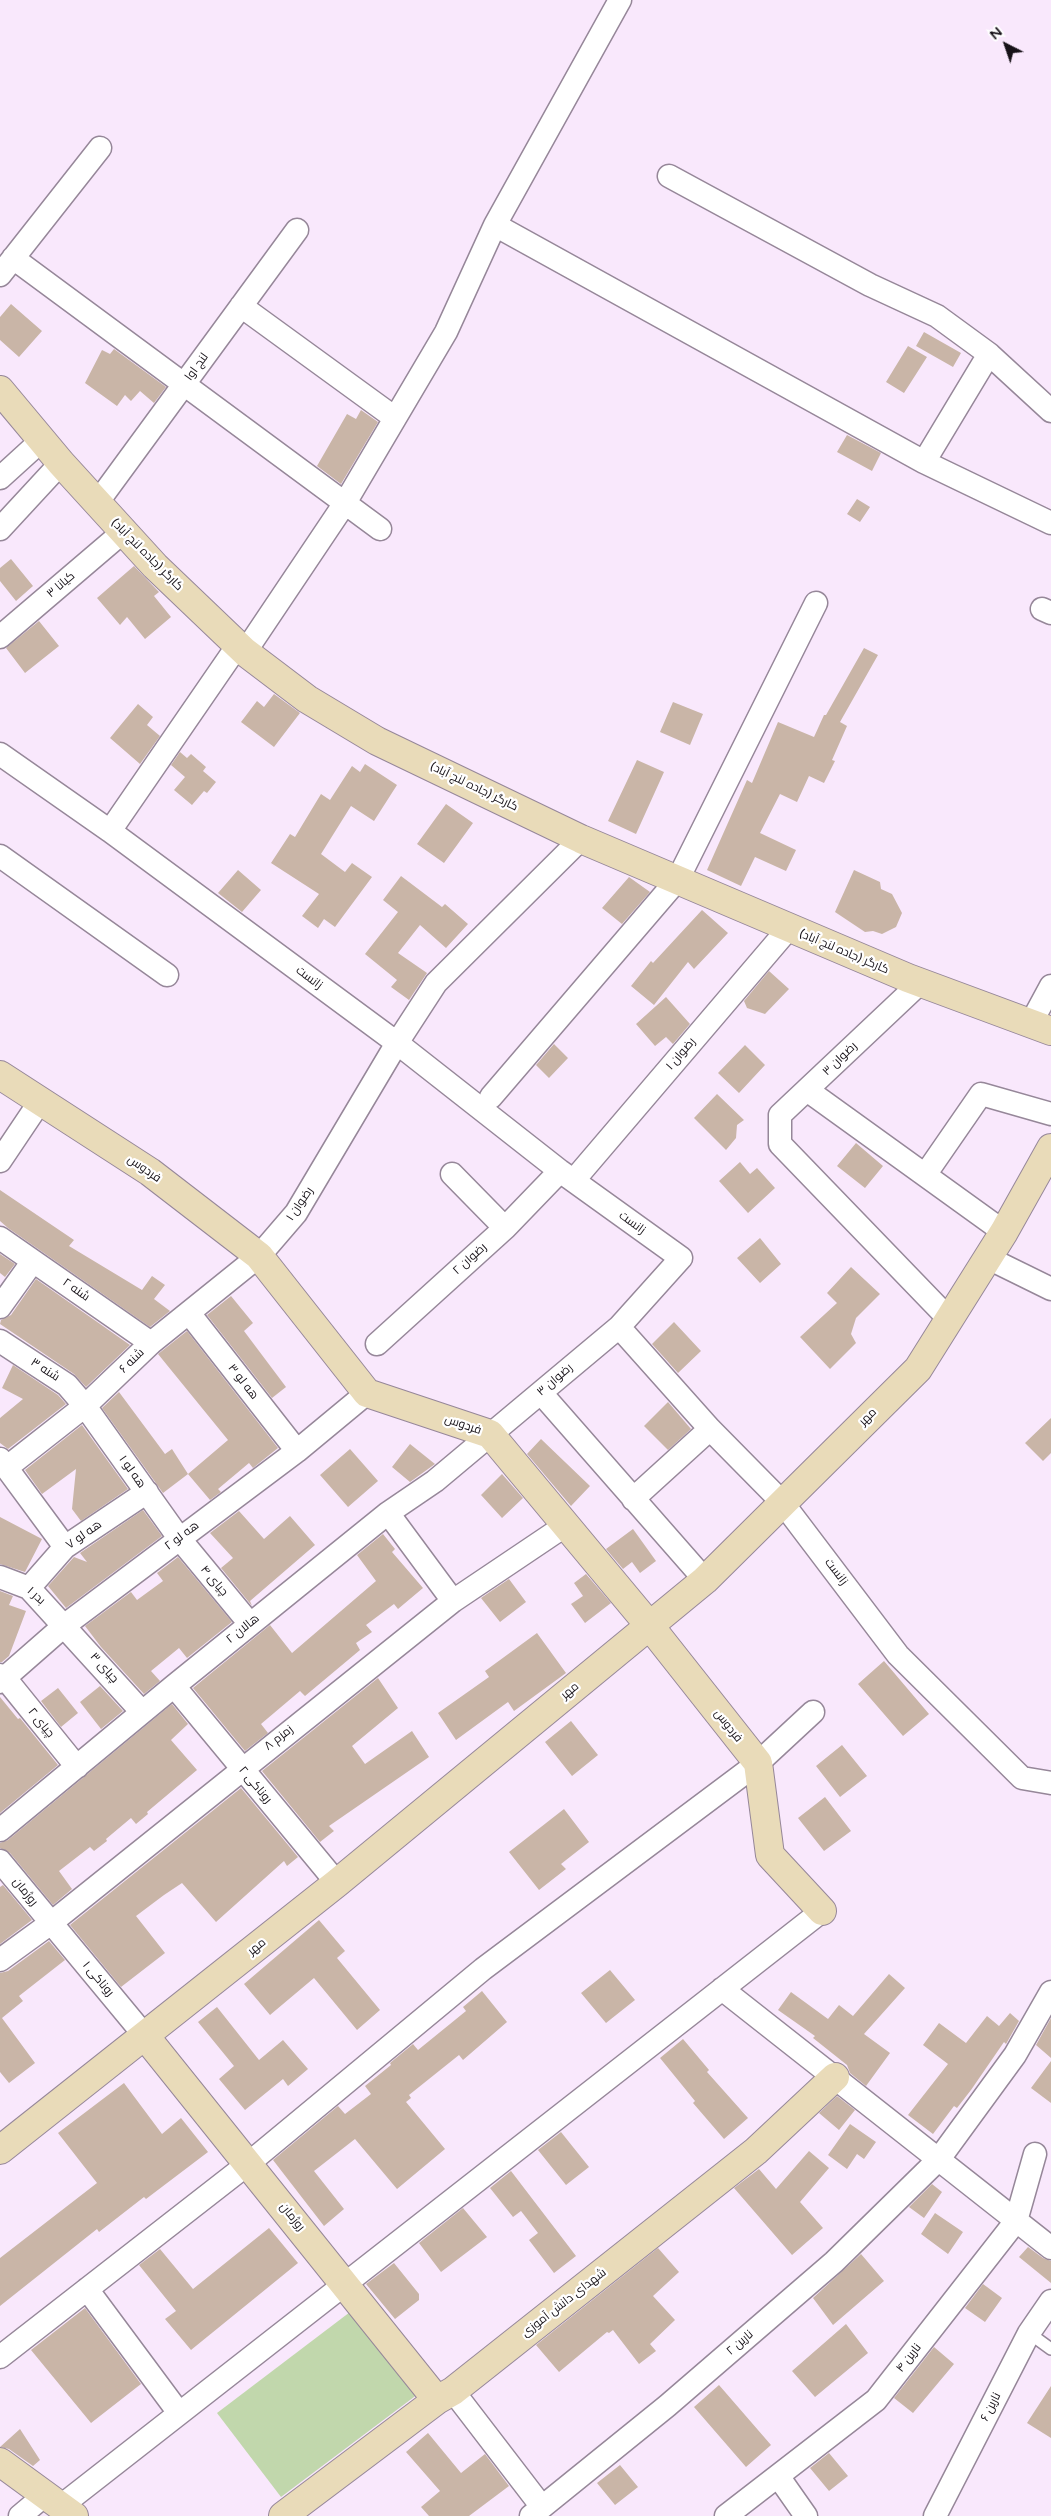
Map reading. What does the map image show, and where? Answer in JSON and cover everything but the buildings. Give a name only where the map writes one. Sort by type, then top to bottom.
[{"type":"street","points":[[110,830],[345,503],[446,332],[495,224],[620,0]]},
{"type":"street","points":[[100,148],[7,266],[184,384],[380,529]]},
{"type":"street","points":[[669,176],[870,285],[937,316],[989,354],[1051,410]]},
{"type":"street","points":[[495,224],[924,462],[1051,523]]},
{"type":"street","name":"لنج اوا","points":[[97,503],[296,230]]},
{"type":"street","points":[[241,306],[395,418]]},
{"type":"street","points":[[924,462],[989,354]]},
{"type":"street","name":"کارگر (جاده لنج آباد)","points":[[1,393],[123,532],[241,648],[308,699],[377,741],[581,839],[920,983],[1041,1027]]},
{"type":"street","points":[[0,478],[32,449]]},
{"type":"street","points":[[0,529],[61,463]]},
{"type":"street","name":"کیانا ۳","points":[[0,637],[123,532]]},
{"type":"street","points":[[491,1097],[678,879],[816,604]]},
{"type":"street","name":"زانست","points":[[4,764],[110,830],[396,1043],[567,1176],[681,1258],[619,1327],[710,1429],[782,1502],[898,1655],[1022,1778],[1051,1782]]},
{"type":"street","name":"رضوان ۱","points":[[259,1256],[296,1213],[396,1043],[436,983],[581,839]]},
{"type":"street","points":[[0,856],[167,975]]},
{"type":"street","name":"رضوان ۱","points":[[567,1176],[789,928]]},
{"type":"street","name":"رضوان ۳","points":[[920,983],[780,1115],[780,1144],[949,1319]]},
{"type":"street","points":[[1041,1027],[1051,986]]},
{"type":"street","name":"فردوس","points":[[0,1075],[150,1172],[259,1256],[367,1393],[490,1434],[649,1625],[758,1763]]},
{"type":"street","points":[[807,1090],[1004,1232]]},
{"type":"street","points":[[925,1175],[981,1094],[1051,1114]]},
{"type":"street","points":[[0,1161],[41,1100]]},
{"type":"street","name":"مهر","points":[[0,2150],[337,1882],[705,1580],[918,1368],[1004,1232],[1050,1151]]},
{"type":"street","points":[[452,1174],[505,1228]]},
{"type":"street","name":"رضوان ۲","points":[[377,1344],[505,1228],[567,1176]]},
{"type":"street","name":"شنه ۲","points":[[0,1238],[151,1343]]},
{"type":"street","name":"شنه ۶","points":[[3,1464],[85,1406],[151,1343],[259,1256]]},
{"type":"street","points":[[988,1258],[1051,1290]]},
{"type":"street","points":[[0,1307],[33,1260]]},
{"type":"street","name":"هه لو ۳","points":[[189,1313],[297,1451]]},
{"type":"street","name":"رضوان ۳","points":[[490,1434],[619,1327]]},
{"type":"street","name":"شنه ۳","points":[[0,1341],[67,1385],[85,1406]]},
{"type":"street","name":"هه لو ۲","points":[[2,1678],[65,1625],[297,1451],[367,1393]]},
{"type":"street","points":[[541,1393],[705,1580]]},
{"type":"street","name":"هه لو ۱","points":[[85,1406],[179,1538]]},
{"type":"street","points":[[633,1498],[710,1429]]},
{"type":"street","name":"هالان ۲","points":[[0,1830],[250,1624],[388,1513],[435,1481],[490,1434]]},
{"type":"street","points":[[3,1464],[65,1547]]},
{"type":"street","name":"هه لو ۷","points":[[29,1588],[65,1547],[147,1492]]},
{"type":"street","points":[[388,1513],[453,1601]]},
{"type":"street","name":"زمزم ۸","points":[[0,1960],[51,1923],[241,1768],[453,1601],[566,1525]]},
{"type":"street","name":"چیای ۴","points":[[179,1538],[250,1624]]},
{"type":"street","name":"بدر ۱","points":[[0,1577],[29,1588],[65,1625]]},
{"type":"street","name":"چیای ۳","points":[[65,1625],[142,1712]]},
{"type":"street","name":"چیای ۲","points":[[2,1678],[77,1767]]},
{"type":"street","name":"روناکی ۲","points":[[174,1686],[337,1882]]},
{"type":"street","points":[[0,2357],[249,2164],[483,1969],[758,1763],[813,1712]]},
{"type":"street","points":[[20,2516],[60,2506],[822,1911],[770,1855],[758,1763]]},
{"type":"street","name":"روژمان","points":[[0,1861],[51,1923]]},
{"type":"street","name":"روناکی ۱","points":[[51,1923],[145,2036]]},
{"type":"street","points":[[722,1989],[1051,2248]]},
{"type":"street","name":"نارین ۲","points":[[537,2512],[667,2406],[834,2262],[939,2159],[1015,2055],[1051,1992]]},
{"type":"street","name":"روژمان","points":[[145,2036],[346,2284],[445,2395]]},
{"type":"street","name":"شهدای دانش آموزی","points":[[283,2516],[445,2395],[756,2151],[835,2078]]},
{"type":"street","name":"نارین ۴","points":[[726,2516],[876,2400],[1016,2221],[1035,2154]]},
{"type":"street","points":[[87,2289],[179,2413]]},
{"type":"street","name":"نارین ۶","points":[[935,2516],[1029,2333],[1051,2300]]},
{"type":"street","points":[[445,2395],[537,2512]]},
{"type":"street","points":[[0,2462],[60,2506]]},
{"type":"street","points":[[778,2476],[806,2516]]},
{"type":"lane","points":[[1029,2333],[1051,2350]]},
{"type":"green space","points":[[354,2309],[418,2394],[281,2497],[217,2413]]}]
